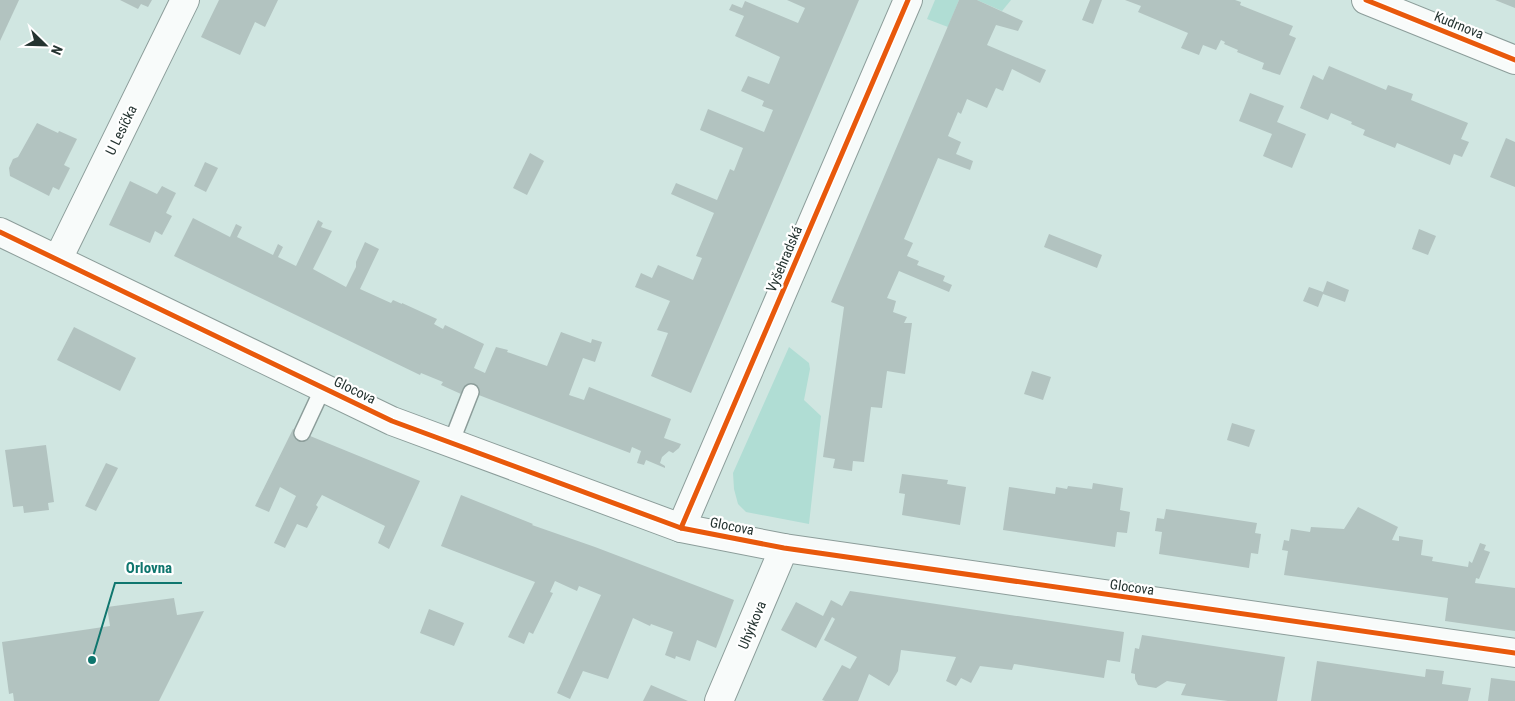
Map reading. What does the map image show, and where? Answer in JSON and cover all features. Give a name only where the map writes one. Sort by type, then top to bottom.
[{"type":"street","name":"U Lesíčka","points":[[58,259],[185,0]]},
{"type":"street","name":"Vyšehradská","points":[[681,528],[908,0]]},
{"type":"street","name":"Kudrnova","points":[[1366,0],[1515,60]]},
{"type":"street","name":"Glocova","points":[[0,232],[392,421],[681,528],[784,548],[1515,653]]},
{"type":"street","name":"Uhýrkova","points":[[719,701],[784,548]]},
{"type":"lane","points":[[302,433],[323,388]]},
{"type":"lane","points":[[451,442],[471,392]]},
{"type":"green space","points":[[935,0],[959,0],[948,27],[927,19]]},
{"type":"green space","points":[[977,0],[1011,0],[1002,11]]},
{"type":"green space","points":[[789,347],[809,363],[810,369],[804,400],[821,416],[809,524],[746,512],[738,504],[734,489],[733,473]]},
{"type":"building","points":[[0,0],[19,0],[0,41]]},
{"type":"building","points":[[120,0],[152,0],[148,7],[141,4],[138,9]]},
{"type":"building","points":[[219,0],[278,0],[265,27],[255,22],[240,55],[201,37]]},
{"type":"building","points":[[787,0],[859,0],[691,393],[651,376],[668,333],[657,330],[670,301],[635,287],[641,273],[652,278],[658,265],[693,280],[702,258],[696,256],[714,213],[671,194],[676,183],[717,200],[730,169],[734,171],[743,148],[700,130],[708,109],[764,132],[773,110],[762,106],[764,101],[741,91],[748,76],[769,84],[780,57],[735,36],[744,16],[729,10],[732,4],[742,8],[745,1],[798,23],[805,8]]},
{"type":"building","points":[[959,0],[977,0],[1023,21],[1018,31],[996,25],[987,45],[1046,70],[1040,83],[1012,69],[1003,91],[996,88],[987,108],[967,99],[961,114],[958,112],[948,136],[961,142],[956,154],[973,161],[970,170],[938,158],[904,239],[913,243],[907,256],[919,261],[917,265],[945,276],[943,281],[952,285],[949,292],[899,271],[887,298],[896,301],[893,312],[907,317],[904,323],[912,323],[905,374],[887,371],[882,408],[871,407],[864,462],[853,461],[852,471],[833,468],[835,459],[823,457],[844,307],[831,302]]},
{"type":"building","points":[[1090,0],[1102,0],[1093,24],[1082,20]]},
{"type":"building","points":[[1125,0],[1235,0],[1241,2],[1240,5],[1293,26],[1289,35],[1296,38],[1280,75],[1262,69],[1264,63],[1237,52],[1238,50],[1224,44],[1225,42],[1221,40],[1216,50],[1203,45],[1199,55],[1181,48],[1188,33],[1138,12],[1141,6]]},
{"type":"building","points":[[1495,0],[1515,0],[1515,8]]},
{"type":"building","points":[[1329,66],[1386,90],[1388,85],[1413,94],[1411,100],[1468,123],[1461,139],[1469,142],[1462,157],[1454,154],[1450,165],[1397,143],[1395,148],[1363,135],[1365,130],[1331,113],[1328,120],[1300,108],[1313,75],[1323,80]]},
{"type":"building","points":[[1250,93],[1284,106],[1277,122],[1306,134],[1292,168],[1263,156],[1272,134],[1239,121]]},
{"type":"building","points":[[37,123],[77,139],[64,165],[70,168],[59,190],[53,187],[49,196],[10,176],[9,168],[13,159],[18,157]]},
{"type":"building","points":[[1506,138],[1515,142],[1515,187],[1490,177]]},
{"type":"building","points":[[530,153],[544,161],[527,195],[513,188]]},
{"type":"building","points":[[205,162],[218,168],[206,192],[194,186]]},
{"type":"building","points":[[130,181],[157,194],[162,186],[176,193],[166,213],[172,216],[162,235],[155,231],[150,243],[109,225]]},
{"type":"building","points":[[193,218],[230,237],[236,224],[242,227],[237,237],[273,255],[278,244],[283,247],[278,257],[296,266],[318,220],[323,223],[321,227],[332,231],[313,269],[346,287],[365,242],[379,249],[360,289],[391,303],[393,300],[402,303],[437,319],[434,324],[443,329],[445,325],[484,344],[474,368],[485,373],[496,347],[547,366],[561,332],[591,343],[592,339],[602,342],[595,362],[583,358],[569,395],[584,400],[589,387],[671,419],[664,438],[681,444],[673,453],[669,451],[662,457],[660,463],[665,468],[646,460],[644,465],[637,463],[641,451],[632,447],[630,453],[463,389],[461,394],[441,385],[443,382],[421,373],[420,375],[174,256]]},
{"type":"building","points":[[1419,229],[1436,236],[1428,255],[1412,249]]},
{"type":"building","points":[[1049,234],[1102,255],[1097,268],[1044,247]]},
{"type":"building","points":[[1327,281],[1349,290],[1345,302],[1323,294],[1318,307],[1303,301],[1309,287],[1323,292]]},
{"type":"building","points":[[74,327],[136,358],[120,391],[57,360]]},
{"type":"building","points":[[1032,371],[1051,377],[1043,400],[1024,394]]},
{"type":"building","points":[[1232,423],[1255,430],[1249,447],[1227,440]]},
{"type":"building","points":[[293,429],[420,481],[389,549],[378,543],[385,526],[322,495],[307,528],[297,524],[285,548],[274,543],[296,496],[280,487],[269,512],[255,506]]},
{"type":"building","points":[[46,445],[54,502],[48,503],[49,510],[24,513],[23,506],[13,507],[5,450]]},
{"type":"building","points":[[106,463],[118,468],[96,511],[85,506]]},
{"type":"building","points":[[902,474],[948,480],[947,484],[966,487],[960,525],[902,515],[905,494],[899,493]]},
{"type":"building","points":[[1093,483],[1123,488],[1120,510],[1130,512],[1127,533],[1117,532],[1115,547],[1003,530],[1009,487],[1055,494],[1056,487],[1067,489],[1068,486],[1092,489]]},
{"type":"building","points":[[461,495],[532,525],[734,600],[716,648],[697,640],[690,661],[676,656],[675,659],[665,655],[673,632],[651,624],[650,626],[633,618],[608,679],[583,671],[570,699],[557,693],[601,595],[579,586],[577,591],[555,581],[550,592],[553,593],[533,634],[529,632],[524,644],[508,637],[535,582],[441,546]]},
{"type":"building","points":[[1358,507],[1398,527],[1392,540],[1399,541],[1399,536],[1423,540],[1421,555],[1433,557],[1432,561],[1468,567],[1469,561],[1472,563],[1480,543],[1486,545],[1484,550],[1490,552],[1479,579],[1476,578],[1475,583],[1515,588],[1515,631],[1445,621],[1448,598],[1284,575],[1288,551],[1282,550],[1284,540],[1289,541],[1291,529],[1310,532],[1311,527],[1344,529]]},
{"type":"building","points":[[1166,509],[1257,523],[1255,533],[1261,534],[1258,554],[1251,553],[1249,568],[1159,554],[1162,532],[1155,531],[1157,518],[1164,519]]},
{"type":"building","points":[[850,591],[1124,632],[1120,662],[1107,660],[1104,678],[1014,664],[1012,670],[980,666],[971,683],[961,678],[956,686],[946,681],[956,657],[901,650],[898,671],[889,686],[869,674],[858,701],[825,701],[822,700],[842,665],[850,669],[857,657],[824,640],[835,619],[832,617],[816,648],[781,630],[796,602],[823,616],[831,600],[842,606]]},
{"type":"building","points":[[174,598],[177,615],[204,611],[159,701],[14,701],[13,693],[9,694],[2,642],[110,626],[107,607]]},
{"type":"building","points":[[429,609],[464,623],[454,646],[420,633]]},
{"type":"building","points":[[1142,635],[1285,657],[1277,701],[1228,701],[1181,695],[1186,684],[1167,681],[1156,688],[1138,685],[1135,674],[1131,673],[1135,648],[1139,649]]},
{"type":"building","points":[[1317,661],[1425,677],[1426,669],[1444,671],[1442,684],[1471,688],[1468,701],[1311,701]]},
{"type":"building","points":[[1491,678],[1515,681],[1515,701],[1488,701]]},
{"type":"building","points":[[651,685],[688,701],[643,701]]},
{"type":"cycle path","points":[[681,528],[908,0]]},
{"type":"cycle path","points":[[1366,0],[1515,60]]},
{"type":"cycle path","points":[[0,232],[392,421],[681,528],[784,548],[1515,653]]},
{"type":"place","name":"Orlovna","points":[[92,660]]}]
